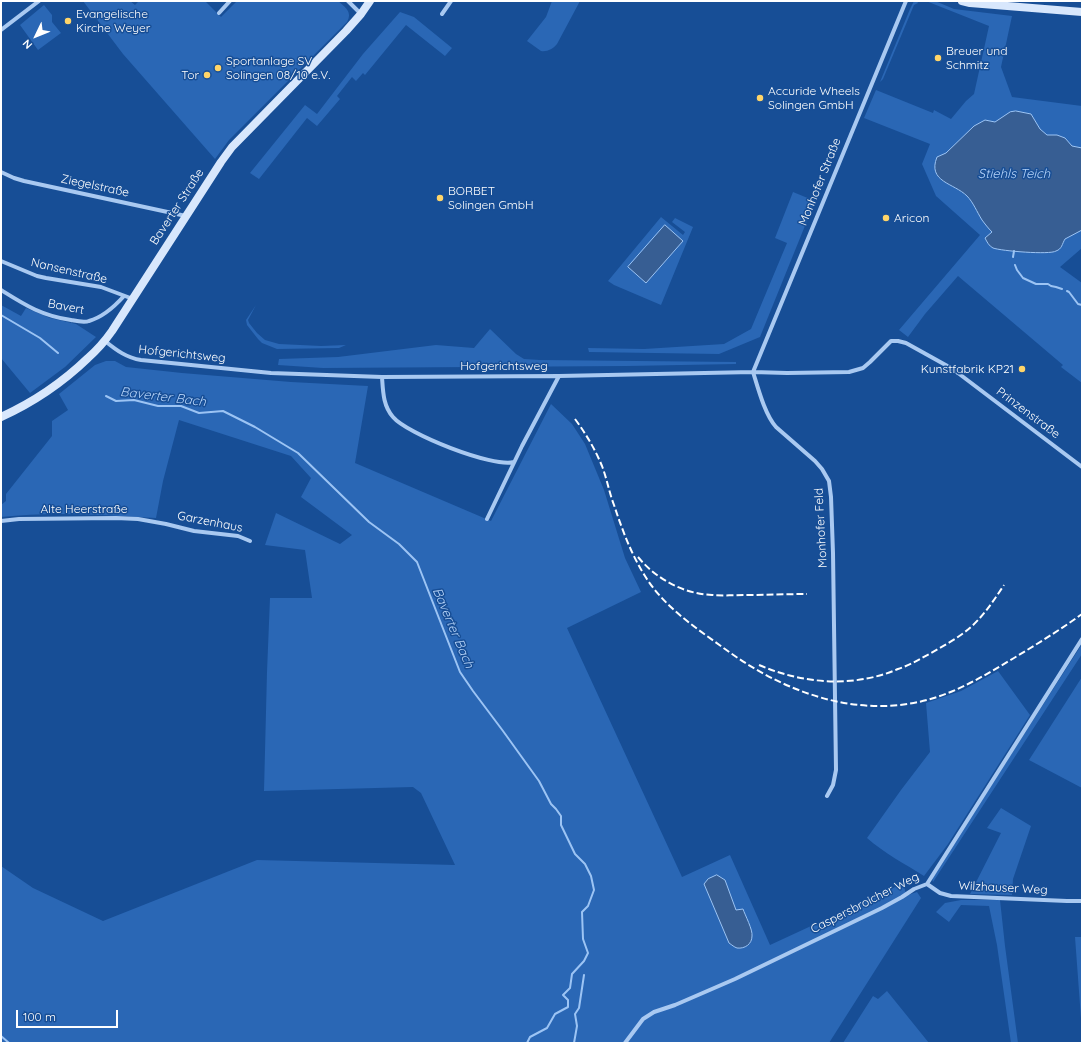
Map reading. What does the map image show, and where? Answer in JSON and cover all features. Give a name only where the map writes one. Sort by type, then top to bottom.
[{"type":"main road","name":"Baverter Straße","points":[[1,417],[28,404],[56,386],[81,365],[105,341],[232,147],[346,31],[362,14],[370,1]]},
{"type":"main road","points":[[962,1],[970,3],[1082,12]]},
{"type":"street","points":[[1,30],[39,1]]},
{"type":"street","points":[[219,13],[230,1]]},
{"type":"street","points":[[348,1],[362,14]]},
{"type":"street","points":[[442,14],[451,1]]},
{"type":"street","name":"Monhofer Straße","points":[[753,372],[906,1]]},
{"type":"street","name":"Ziegelstraße","points":[[1,172],[24,181],[186,216]]},
{"type":"street","name":"Nansenstraße","points":[[1,261],[38,276],[101,287],[133,298]]},
{"type":"street","name":"Bavert","points":[[1,290],[41,313],[59,318],[86,322],[96,318],[115,305],[124,296]]},
{"type":"street","name":"Hofgerichtsweg","points":[[105,341],[125,355],[141,360],[271,373],[382,377],[559,376],[854,371],[863,368],[891,341],[898,341]]},
{"type":"street","name":"Prinzenstraße","points":[[898,341],[906,343],[955,370],[1082,467]]},
{"type":"street","name":"Monhofer Feld","points":[[753,372],[772,422],[815,461],[829,481],[833,554],[836,770],[833,785],[827,796]]},
{"type":"street","points":[[487,519],[514,462],[559,376]]},
{"type":"street","points":[[382,377],[383,397],[386,405],[392,417],[401,424],[426,438],[454,449],[504,463],[514,462]]},
{"type":"street","name":"Alte Heerstraße","points":[[1,521],[19,519],[116,518],[138,519],[166,524]]},
{"type":"street","name":"Garzenhaus","points":[[166,524],[194,531],[238,536],[250,541]]},
{"type":"street","name":"Caspersbroicher Weg","points":[[624,1043],[644,1019],[654,1012],[675,1005],[735,980],[882,908],[902,897],[914,888],[927,884],[1082,639]]},
{"type":"street","name":"Wilzhauser Weg","points":[[927,884],[940,893],[951,896],[1082,901]]},
{"type":"shaded area","name":"Sportanlage SV Solingen 08/10 e.V.","points":[[83,1],[130,1],[135,5],[139,1],[205,1],[221,17],[237,1],[338,1],[349,13],[349,18],[347,22],[229,140],[215,159],[123,54]]},
{"type":"shaded area","points":[[552,1],[580,1],[557,44],[550,50],[541,51],[527,41],[546,17]]},
{"type":"shaded area","points":[[914,1],[917,1],[918,3],[914,5],[883,79],[880,82],[910,9]]},
{"type":"shaded area","points":[[926,1],[935,1],[954,9],[1012,16],[1001,67],[1012,97],[1082,106],[1082,248],[1060,267],[1082,283],[1082,383],[1061,367],[1063,365],[958,276],[925,314],[908,337],[899,330],[980,235],[936,196],[922,164],[930,144],[864,118],[876,90],[933,113],[934,110],[951,119],[974,94],[989,26]]},
{"type":"shaded area","points":[[44,5],[52,15],[52,22],[61,33],[38,50],[20,25]]},
{"type":"shaded area","points":[[400,12],[414,17],[452,48],[445,56],[406,25],[365,75],[363,73],[356,81],[352,77],[337,96],[340,99],[317,126],[307,118],[259,179],[250,173],[305,105],[317,114],[363,54]]},
{"type":"shaded area","points":[[793,192],[815,201],[760,337],[719,354],[589,352],[588,348],[644,349],[724,344],[751,329],[787,243],[775,238]]},
{"type":"shaded area","points":[[661,217],[683,235],[685,232],[672,222],[675,218],[693,227],[661,305],[608,281]]},
{"type":"shaded area","points":[[1,305],[21,316],[26,308],[50,318],[76,324],[96,337],[65,367],[30,393],[1,358]]},
{"type":"shaded area","points":[[256,305],[248,320],[257,333],[265,340],[279,344],[321,346],[346,345],[339,348],[277,349],[262,343],[247,325],[246,320]]},
{"type":"shaded area","points":[[490,329],[516,354],[524,359],[736,362],[736,364],[323,368],[278,365],[279,359],[338,357],[436,345],[474,348]]},
{"type":"shaded area","points":[[106,361],[115,361],[126,367],[182,373],[291,382],[368,386],[355,463],[491,521],[551,404],[572,424],[585,444],[604,490],[625,558],[641,592],[567,628],[682,877],[730,855],[770,945],[904,883],[905,891],[908,895],[917,892],[921,898],[829,1043],[1,1043],[1,866],[33,888],[103,921],[257,860],[455,865],[421,793],[413,787],[264,791],[270,598],[312,598],[305,550],[265,545],[276,513],[340,544],[352,535],[301,497],[311,478],[291,456],[179,420],[163,481],[156,518],[59,514],[1,517],[1,505],[6,501],[6,494],[52,436],[52,421],[68,410],[59,394],[95,365]]},
{"type":"shaded area","points":[[1082,644],[1082,654],[933,882],[932,878]]},
{"type":"shaded area","points":[[998,671],[1030,715],[948,844],[924,876],[887,853],[867,838],[930,752],[926,703],[961,691]]},
{"type":"shaded area","points":[[1082,677],[1082,788],[1029,760]]},
{"type":"shaded area","points":[[1001,808],[1031,826],[1013,879],[1012,895],[970,894],[1001,833],[987,828]]},
{"type":"shaded area","points":[[961,900],[1000,900],[1018,1043],[1011,1043],[997,945],[989,906],[961,905],[949,922],[936,912],[945,903]]},
{"type":"shaded area","points":[[1075,937],[1082,937],[1082,1032]]},
{"type":"shaded area","points":[[887,991],[929,1043],[843,1043],[873,996],[878,999]]},
{"type":"water","name":"Stiehls Teich","points":[[1016,111],[1031,114],[1040,129],[1047,135],[1057,135],[1065,138],[1072,146],[1082,148],[1082,230],[1065,239],[1060,249],[1056,251],[1036,253],[993,248],[988,244],[985,238],[992,232],[982,220],[969,198],[943,181],[936,172],[935,165],[937,157],[946,153],[974,126],[985,120],[995,122],[1010,112]]},
{"type":"water","points":[[665,225],[683,241],[646,283],[628,267]]},
{"type":"water","points":[[717,875],[725,880],[736,910],[743,909],[749,922],[752,939],[745,947],[737,948],[729,943],[704,884],[708,879]]},
{"type":"waterway","points":[[1013,257],[1014,251]]},
{"type":"waterway","points":[[1015,265],[1023,278],[1036,284],[1048,284],[1062,289]]},
{"type":"waterway","points":[[1067,291],[1078,304],[1082,305]]},
{"type":"waterway","name":"Baverter Bach","points":[[1,315],[40,338],[58,353]]},
{"type":"waterway","name":"Baverter Bach","points":[[106,396],[116,401],[134,400],[158,406],[181,406],[199,413],[223,411],[255,427],[298,453],[369,522],[399,544],[417,562],[460,672],[539,781],[551,804],[561,816],[561,825],[575,854],[585,864],[591,876],[594,890],[588,906],[582,912],[583,939],[588,953],[584,961],[572,974],[570,988],[563,995],[568,1000],[568,1007],[555,1014],[547,1028],[530,1037],[527,1043]]},
{"type":"waterway","points":[[574,1043],[577,1026],[575,1014],[579,1008],[584,975]]},
{"type":"waterway","points":[[1,1036],[9,1043]]},
{"type":"railway","points":[[575,419],[590,442],[604,471],[620,523],[635,559],[661,598],[703,633],[750,666],[803,692],[831,700],[860,705],[889,706],[919,702],[965,686],[1014,658],[1082,614]]},
{"type":"railway","points":[[638,557],[653,572],[671,584],[691,592],[720,595],[807,594]]},
{"type":"railway","points":[[759,665],[811,680],[846,681],[881,675],[915,662],[962,634],[981,617],[1004,585]]},
{"type":"place","name":"Evangelische Kirche Weyer","points":[[68,21]]},
{"type":"place","name":"Breuer und Schmitz","points":[[938,58]]},
{"type":"place","name":"Sportanlage SV Solingen 08/10 e.V.","points":[[218,68]]},
{"type":"place","name":"Tor","points":[[207,75]]},
{"type":"place","name":"Accuride Wheels Solingen GmbH","points":[[760,98]]},
{"type":"place","name":"BORBET Solingen GmbH","points":[[440,198]]},
{"type":"place","name":"Aricon","points":[[886,218]]},
{"type":"place","name":"Kunstfabrik KP21","points":[[1022,369]]}]
